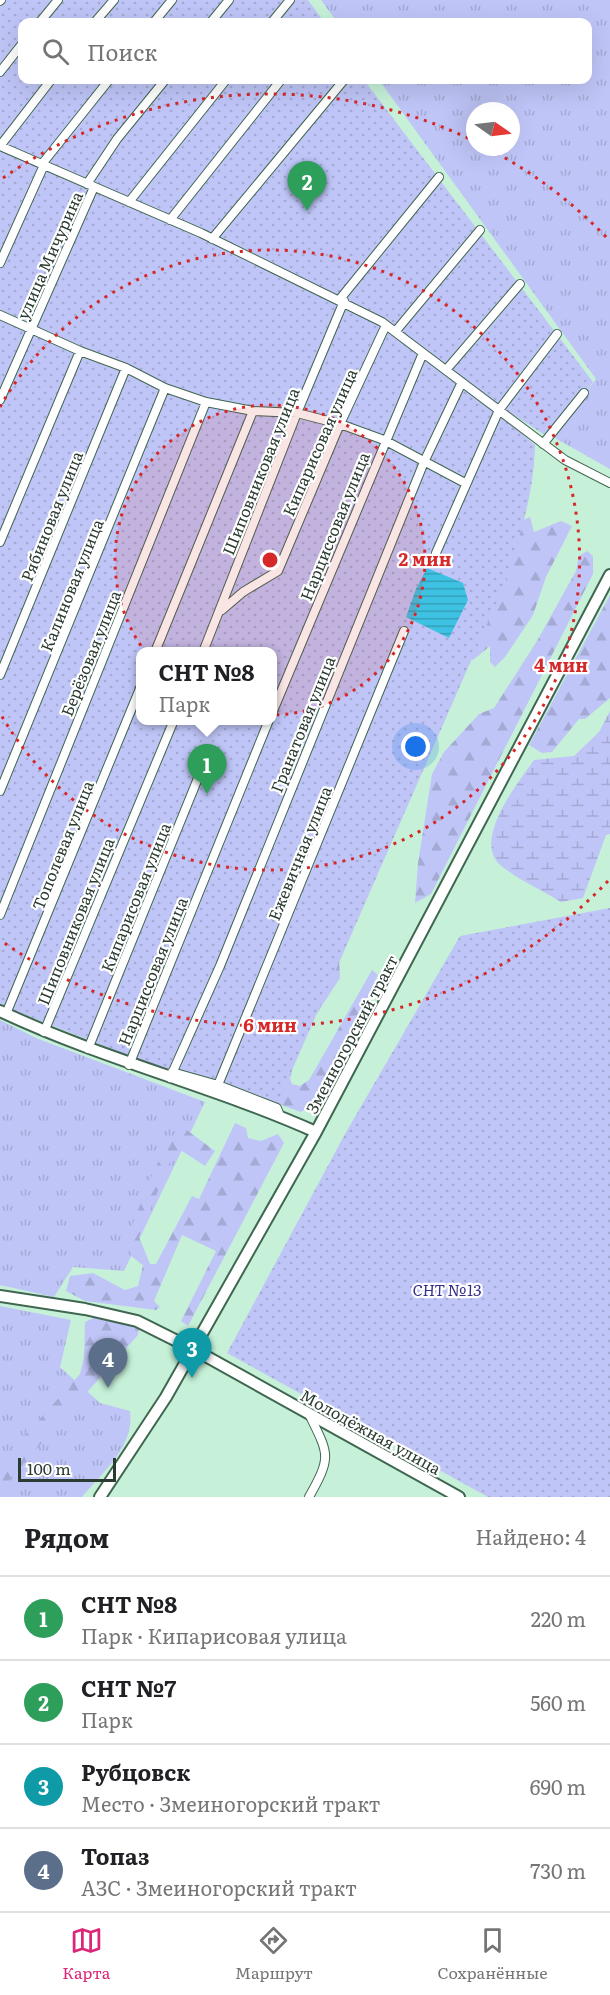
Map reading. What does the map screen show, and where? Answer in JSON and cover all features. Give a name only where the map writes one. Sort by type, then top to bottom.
[{"type":"main road","name":"Змеиногорский тракт","points":[[100,1497],[132,1451],[193,1349],[316,1132],[610,575]]},
{"type":"main road","points":[[3,1013],[44,1032],[129,1065],[171,1075],[316,1132]]},
{"type":"main road","name":"Молодёжная улица","points":[[0,1296],[85,1309],[137,1321],[193,1349],[457,1497]]},
{"type":"street","points":[[43,18],[58,0]]},
{"type":"street","points":[[98,18],[114,0]]},
{"type":"street","points":[[157,18],[172,0]]},
{"type":"street","points":[[214,18],[229,0]]},
{"type":"street","points":[[275,18],[290,0]]},
{"type":"street","points":[[0,72],[18,49]]},
{"type":"street","points":[[48,84],[0,146],[212,238],[342,300],[386,325],[565,460],[610,483]]},
{"type":"street","points":[[0,263],[43,165],[106,84]]},
{"type":"street","name":"улица Мичурина","points":[[0,400],[90,185],[117,139],[162,84]]},
{"type":"street","points":[[129,202],[223,84]]},
{"type":"street","points":[[170,220],[278,84]]},
{"type":"street","points":[[212,238],[341,84]]},
{"type":"street","name":"Шиповниковая улица","points":[[205,647],[342,300],[439,177]]},
{"type":"street","points":[[395,332],[480,230]]},
{"type":"street","points":[[446,370],[520,284]]},
{"type":"street","points":[[0,315],[80,351],[126,368],[165,388],[206,402],[253,411],[297,414],[340,424],[384,440],[465,483]]},
{"type":"street","name":"Кипарисовая улица","points":[[219,613],[243,592],[278,571],[340,424],[386,325]]},
{"type":"street","points":[[436,553],[465,483],[500,410],[557,334]]},
{"type":"street","points":[[0,542],[80,351]]},
{"type":"street","name":"Нарциссовая улица","points":[[277,701],[384,440],[423,353]]},
{"type":"street","name":"Рябиновая улица","points":[[0,675],[126,368]]},
{"type":"street","name":"Гранатовая улица","points":[[171,1075],[220,966],[424,462],[462,382]]},
{"type":"street","name":"Калиновая улица","points":[[0,791],[165,388]]},
{"type":"street","points":[[543,444],[584,393]]},
{"type":"street","name":"Берёзовая улица","points":[[0,915],[206,402]]},
{"type":"street","points":[[157,647],[253,411]]},
{"type":"street","name":"Ежевичная улица","points":[[218,1085],[404,631]]},
{"type":"street","name":"Тополевая улица","points":[[3,1013],[136,698]]},
{"type":"street","name":"Шиповниковая улица","points":[[44,1032],[172,725]]},
{"type":"street","name":"Нарциссовая улица","points":[[129,1065],[267,725]]},
{"type":"street","name":"Кипарисовая улица","points":[[88,1049],[207,756]]},
{"type":"street","points":[[171,1075],[218,1085],[277,1108],[280,1116]]},
{"type":"street","points":[[309,1414],[326,1449],[326,1461],[309,1497]]},
{"type":"green space","points":[[0,0],[308,0],[321,18],[18,18],[18,84],[367,84],[593,382],[551,439],[466,384],[535,445],[532,481],[525,515],[505,583],[279,1100],[173,1073],[0,1005]]},
{"type":"green space","points":[[321,0],[610,0],[610,469],[555,438],[556,432],[596,379],[382,84],[592,84],[592,18],[334,18]]},
{"type":"green space","points":[[530,517],[534,532],[561,521],[572,526],[546,577],[533,615],[505,657],[495,667],[490,662],[490,646],[473,660],[451,644],[516,523]]},
{"type":"green space","points":[[587,551],[593,556],[593,574],[431,894],[415,903],[418,863],[432,774],[444,752],[479,714],[494,708],[537,641],[576,571],[579,556]]},
{"type":"green space","points":[[610,595],[610,698],[585,719],[579,719],[552,752],[542,753],[529,745]]},
{"type":"green space","points":[[610,711],[610,834],[606,835],[583,898],[561,902],[500,865],[493,854],[491,841],[494,826],[509,796],[534,760],[574,756],[599,732]]},
{"type":"green space","name":"СНТ №13","points":[[610,908],[610,1497],[488,1497],[227,1353],[345,1134],[460,936]]},
{"type":"green space","points":[[339,956],[340,978],[299,1041],[290,1079],[292,1084],[300,1086],[309,1080],[372,970],[378,975],[321,1098],[301,1112],[225,1085]]},
{"type":"green space","points":[[0,1020],[36,1038],[205,1102],[124,1271],[73,1267],[54,1297],[0,1285]]},
{"type":"green space","points":[[235,1123],[246,1128],[248,1138],[261,1141],[278,1134],[284,1143],[188,1326],[181,1321],[216,1251],[182,1235],[154,1301],[160,1307],[156,1310],[85,1301],[66,1291],[70,1276],[93,1273],[125,1290],[138,1286],[143,1265],[131,1256],[129,1243],[134,1220],[152,1175],[171,1137],[184,1128],[215,1151],[205,1166],[182,1151],[171,1159],[139,1237],[150,1264],[156,1264],[192,1196],[199,1199]]},
{"type":"green space","points":[[0,1306],[71,1320],[60,1367],[100,1403],[130,1411],[128,1436],[123,1447],[82,1497],[0,1497]]},
{"type":"green space","points":[[96,1317],[125,1322],[139,1329],[138,1335],[0,1490],[0,1464],[80,1374],[84,1358],[85,1322]]},
{"type":"shaded area","points":[[427,568],[463,583],[468,600],[449,638],[406,617],[416,589]]},
{"type":"place","name":"СНТ №7","points":[[307,211]]},
{"type":"place","name":"СНТ №8","points":[[207,794]]},
{"type":"place","name":"Рубцовск","points":[[192,1378]]},
{"type":"place","name":"Топаз","points":[[108,1388]]}]
